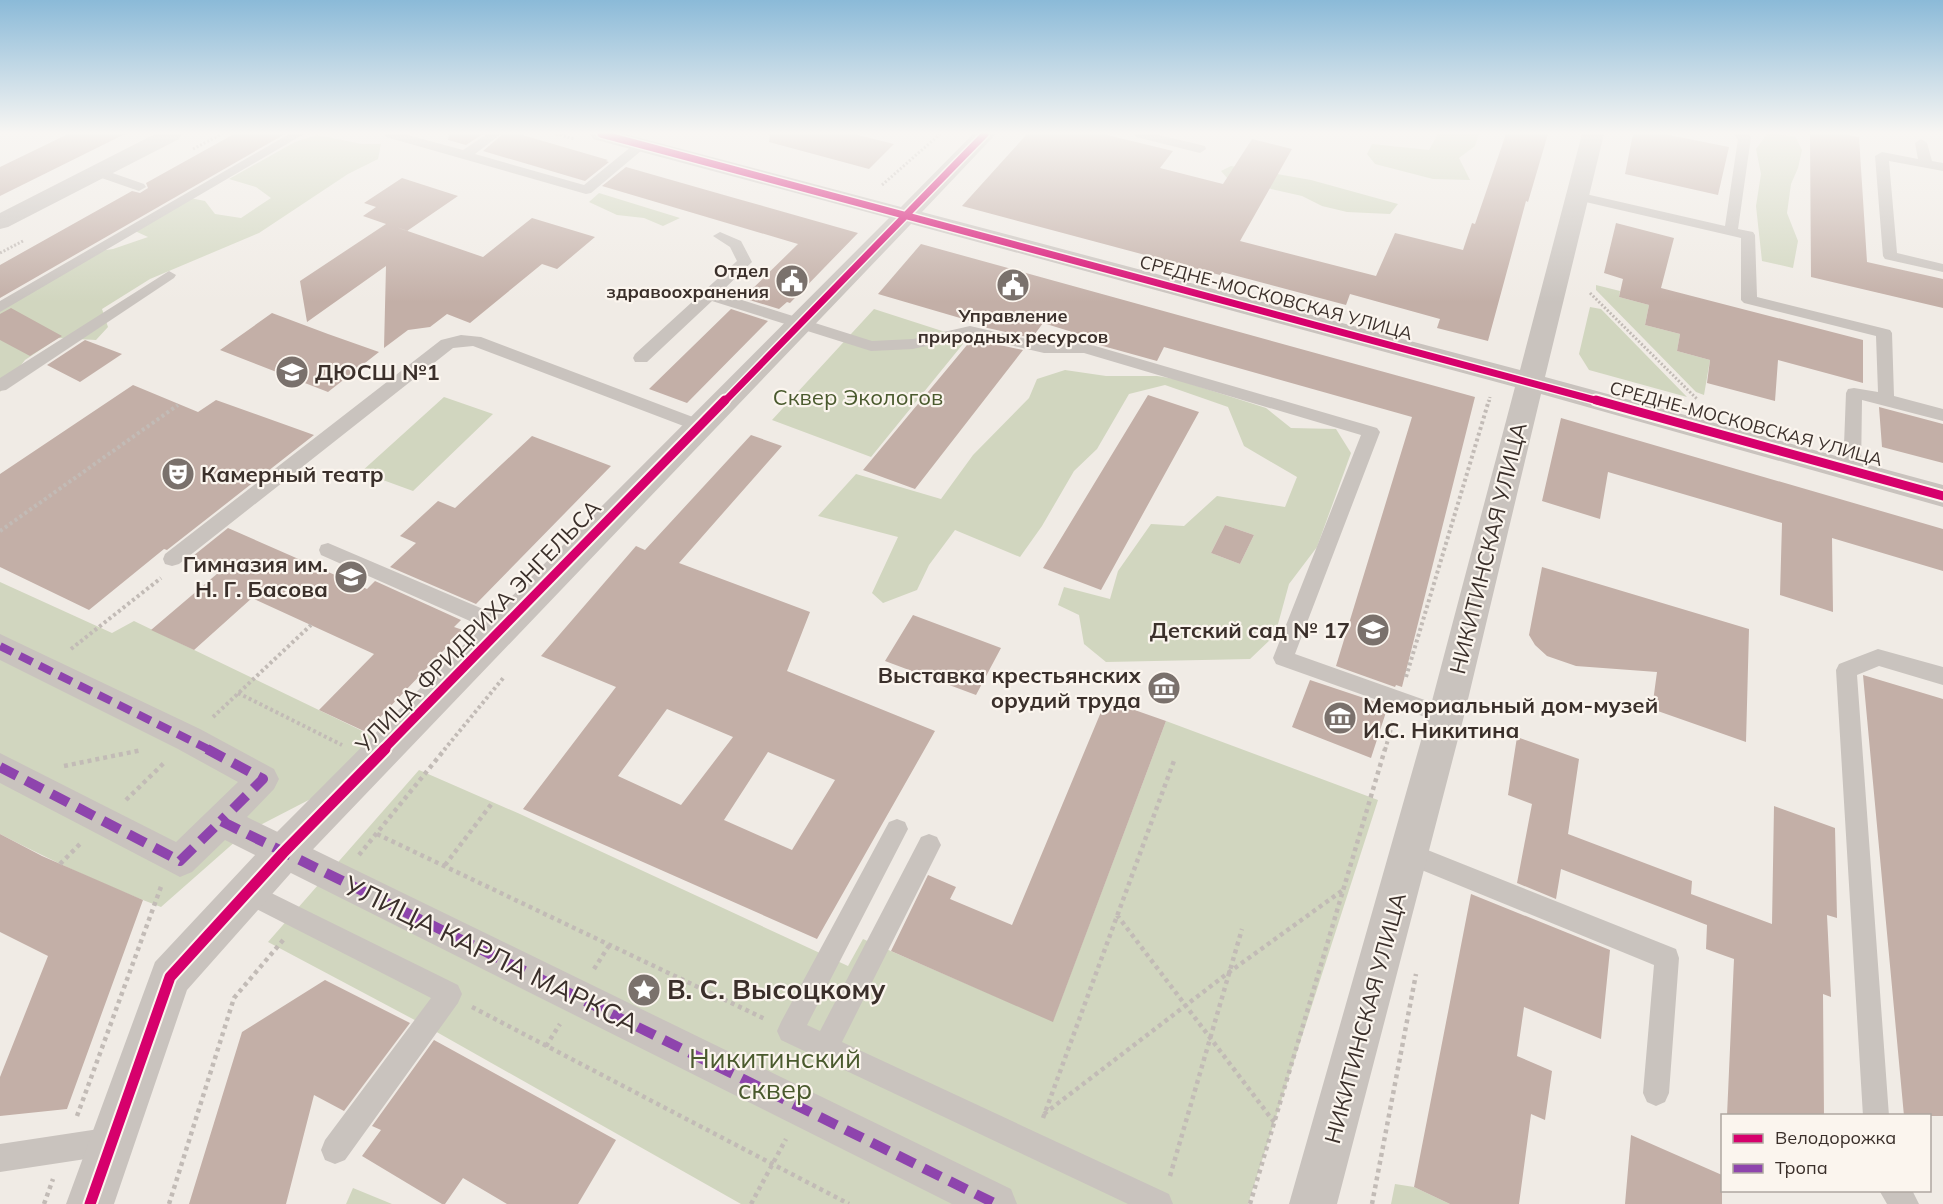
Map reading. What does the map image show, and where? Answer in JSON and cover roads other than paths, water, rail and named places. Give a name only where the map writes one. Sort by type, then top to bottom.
[{"type":"street","points":[[0,222],[62,190]]},
{"type":"street","name":"СРЕДНЕ-МОСКОВСКАЯ УЛИЦА","points":[[811,190],[1497,373],[1943,496]]},
{"type":"street","name":"УЛИЦА ФРИДРИХА ЭНГЕЛЬСА","points":[[90,1204],[170,977],[283,853],[929,190]]},
{"type":"street","name":"НИКИТИНСКАЯ УЛИЦА","points":[[1313,1204],[1410,854],[1579,190]]},
{"type":"street","points":[[0,646],[189,739],[263,779],[180,861],[9,771]]},
{"type":"street","name":"УЛИЦА КАРЛА МАРКСА","points":[[221,820],[337,880],[996,1204]]},
{"type":"lane","points":[[0,307],[196,190]]},
{"type":"lane","points":[[1731,231],[1737,190]]},
{"type":"lane","points":[[1885,190],[1890,256],[1943,268]]},
{"type":"lane","points":[[1577,196],[1748,235],[1749,300],[1884,333],[1886,399]]},
{"type":"lane","points":[[641,358],[745,262],[736,244],[720,236]]},
{"type":"lane","points":[[0,386],[169,275]]},
{"type":"lane","points":[[709,295],[871,346],[913,344],[970,331],[1044,348],[1085,348],[1371,432],[1283,658],[1446,716]]},
{"type":"lane","points":[[170,566],[447,344],[461,340],[475,341],[700,426]]},
{"type":"lane","points":[[1852,471],[1854,393],[1886,399],[1943,415]]},
{"type":"lane","points":[[328,550],[504,627]]},
{"type":"lane","points":[[1875,1114],[1846,670],[1878,657],[1943,676]]},
{"type":"lane","points":[[897,829],[790,1031],[1159,1204]]},
{"type":"lane","points":[[825,1048],[929,845]]},
{"type":"lane","points":[[1410,854],[1667,958],[1656,1093]]},
{"type":"lane","points":[[248,892],[301,921],[449,994],[335,1150]]},
{"type":"lane","points":[[0,1158],[112,1141]]},
{"type":"lane","points":[[1894,1192],[1905,1204]]},
{"type":"place","name":"Отдел здравоохранения","points":[[792,281]]},
{"type":"place","name":"Управление природных ресурсов","points":[[1013,285]]},
{"type":"place","name":"ДЮСШ №1","points":[[292,372]]},
{"type":"place","name":"Камерный театр","points":[[178,474]]},
{"type":"place","name":"Гимназия им. Н. Г. Басова","points":[[351,577]]},
{"type":"place","name":"Детский сад № 17","points":[[1373,630]]},
{"type":"place","name":"Выставка крестьянских орудий труда","points":[[1164,688]]},
{"type":"place","name":"Мемориальный дом-музей И.С. Никитина","points":[[1340,718]]},
{"type":"place","name":"В. С. Высоцкому","points":[[644,990]]},
{"type":"park label","name":"Сквер Экологов","points":[[858,397]]},
{"type":"park label","name":"Никитинский сквер","points":[[775,1074]]}]
